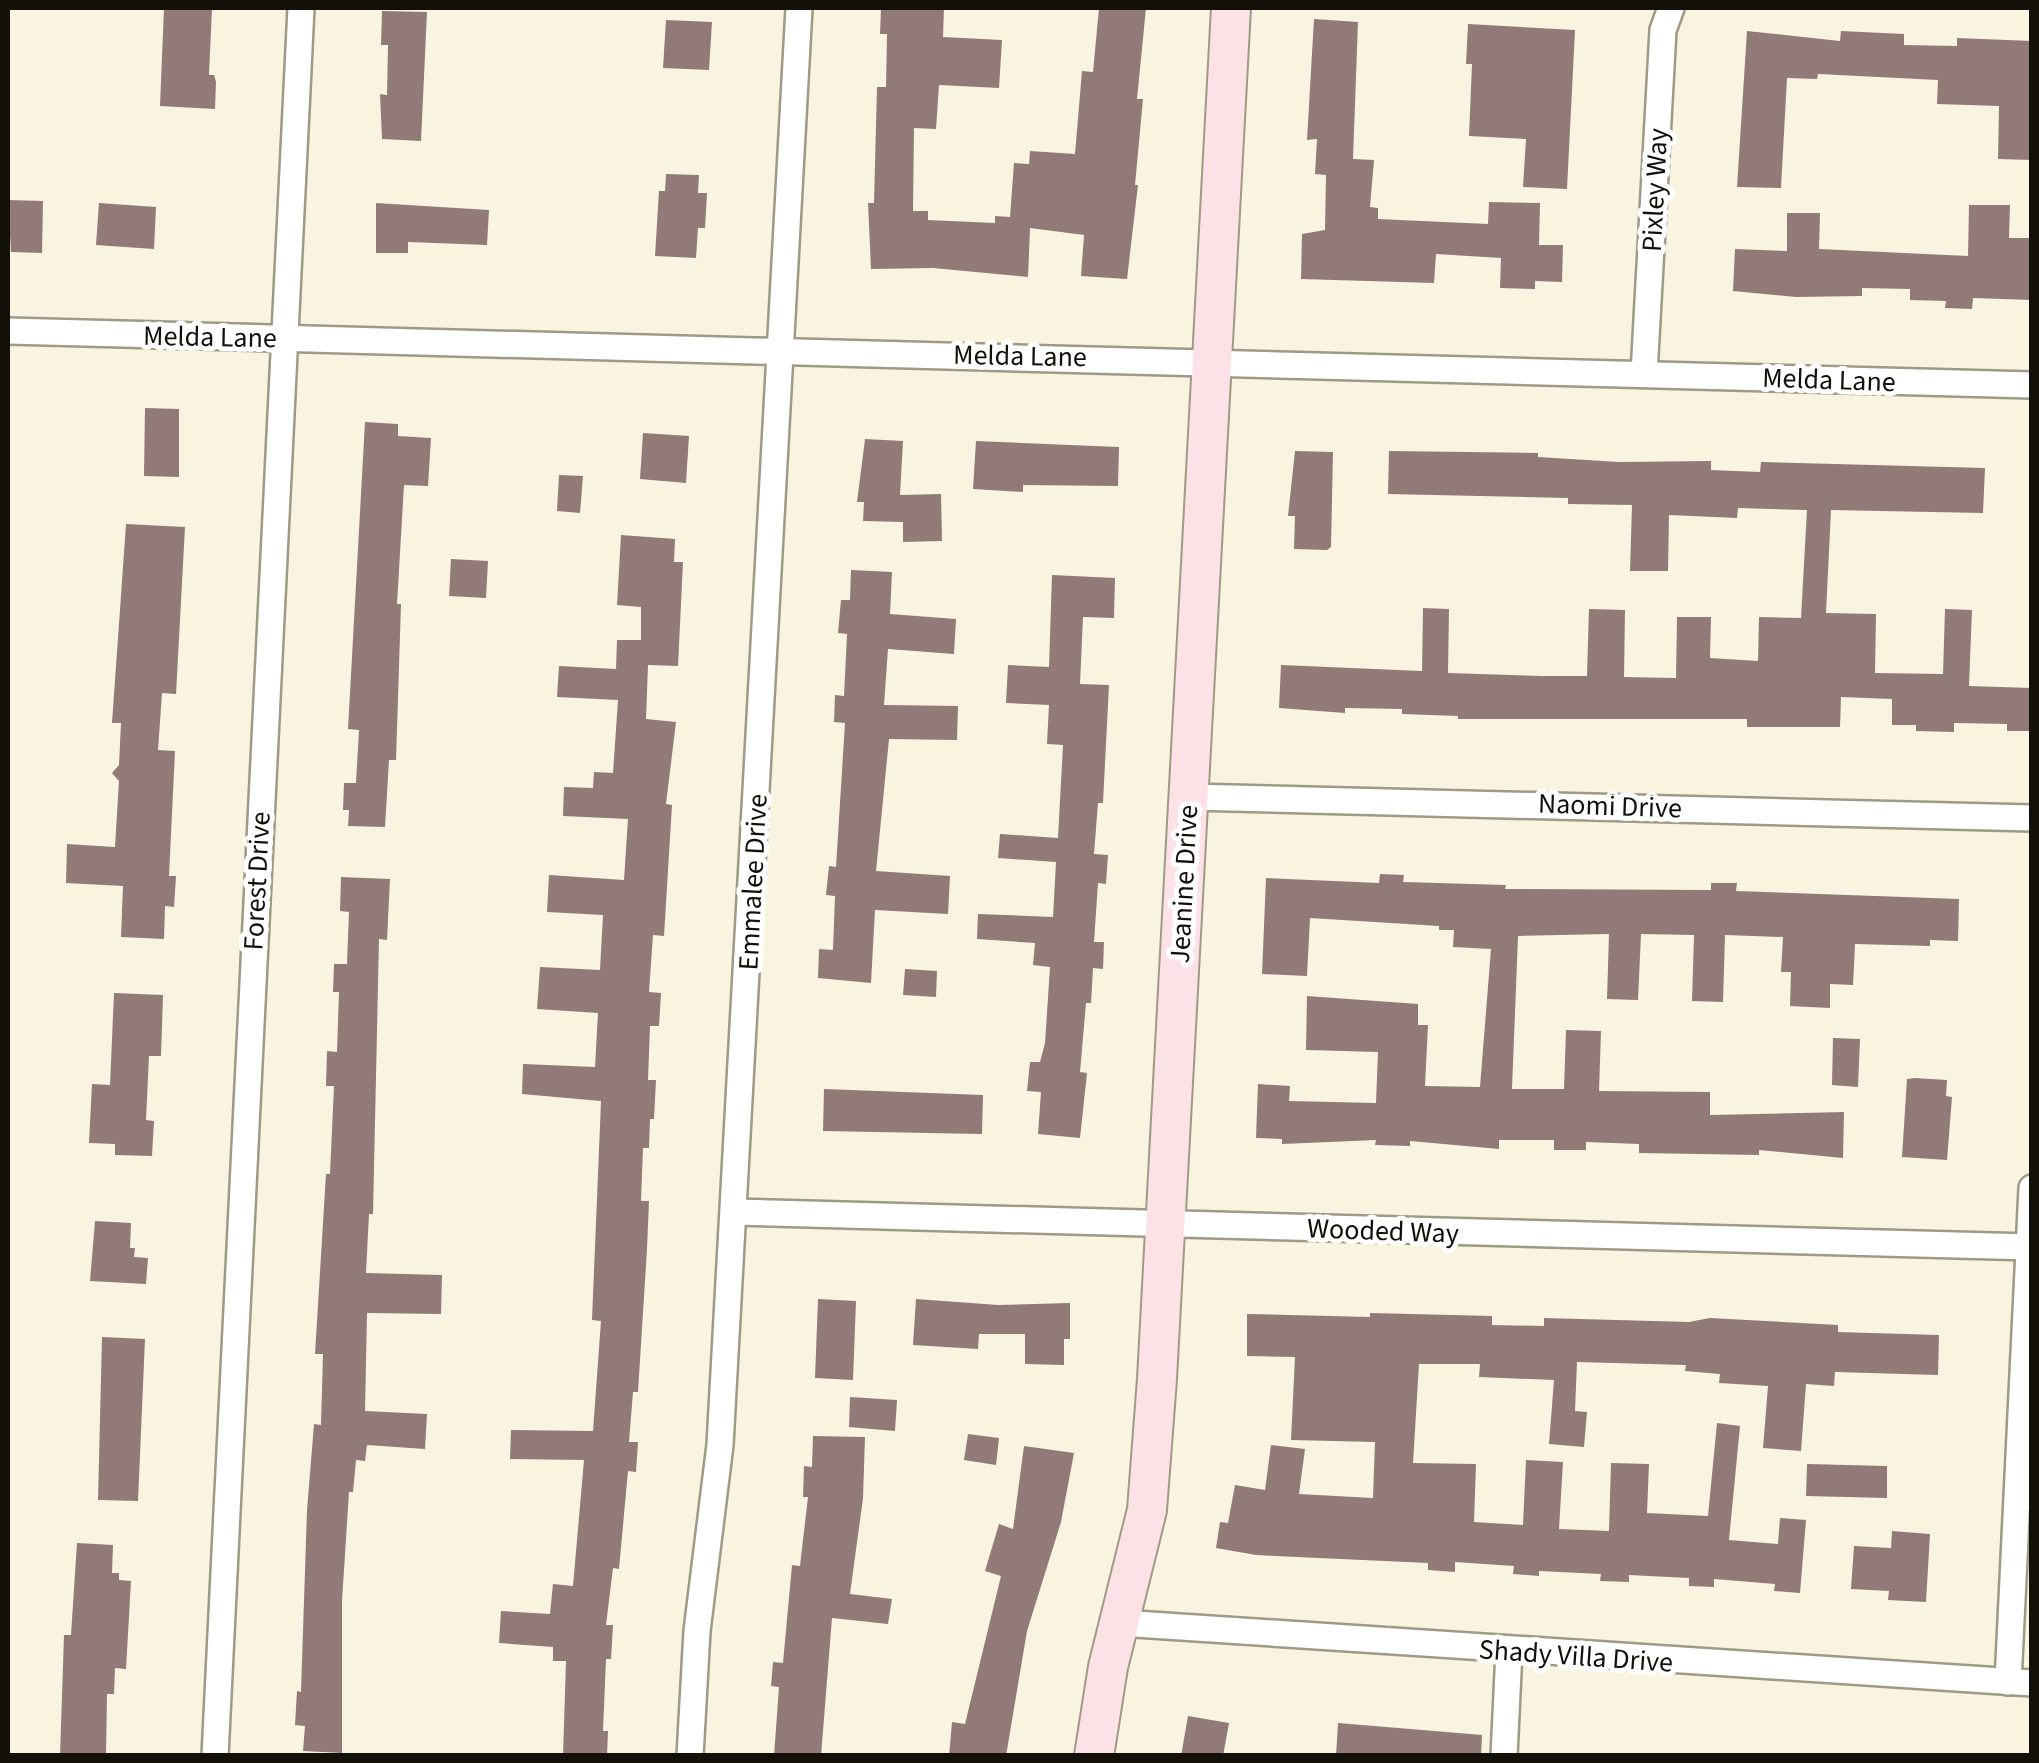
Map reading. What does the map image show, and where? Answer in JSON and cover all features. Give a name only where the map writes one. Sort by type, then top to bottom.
[{"type":"street","name":"Forest Drive","points":[[215,1756],[301,8]]},
{"type":"street","name":"Emmalee Drive","points":[[690,1756],[697,1631],[720,1445],[799,8]]},
{"type":"street","name":"Jeanine Drive","points":[[1094,1756],[1147,1510],[1231,8]]},
{"type":"street","name":"Pixley Way","points":[[1644,374],[1663,30],[1670,8]]},
{"type":"street","name":"Melda Lane","points":[[8,331],[1213,360],[2032,385]]},
{"type":"street","name":"Naomi Drive","points":[[1189,797],[2032,818]]},
{"type":"street","points":[[2020,1683],[2032,1188]]},
{"type":"street","name":"Wooded Way","points":[[734,1212],[1163,1220],[2030,1247]]},
{"type":"street","name":"Shady Villa Drive","points":[[1120,1623],[2020,1683]]},
{"type":"street","points":[[1504,1756],[1509,1651]]},
{"type":"building","points":[[164,8],[212,8],[209,75],[214,75],[216,82],[215,109],[160,106]]},
{"type":"building","points":[[881,8],[944,8],[943,37],[1002,40],[999,88],[939,85],[936,129],[914,128],[913,211],[928,211],[928,220],[995,223],[995,216],[1010,217],[1014,163],[1029,164],[1030,151],[1075,154],[1082,71],[1093,72],[1099,8],[1146,8],[1137,99],[1143,99],[1138,185],[1127,279],[1081,276],[1084,235],[1030,228],[1028,277],[933,268],[871,269],[868,203],[874,203],[877,87],[886,87],[887,34],[880,34]]},
{"type":"building","points":[[382,11],[427,12],[421,141],[382,139],[380,94],[387,95],[388,45],[381,45]]},
{"type":"building","points":[[1314,19],[1358,22],[1353,159],[1374,160],[1370,207],[1378,208],[1378,219],[1488,224],[1489,202],[1540,203],[1539,245],[1563,245],[1562,282],[1535,281],[1535,289],[1500,288],[1501,258],[1436,254],[1434,283],[1301,279],[1302,234],[1325,230],[1326,175],[1315,174],[1317,139],[1307,140]]},
{"type":"building","points":[[666,20],[712,22],[709,70],[663,68]]},
{"type":"building","points":[[1468,24],[1575,30],[1567,189],[1523,187],[1526,139],[1469,136],[1472,64],[1466,64]]},
{"type":"building","points":[[1747,31],[1840,41],[1841,31],[1904,34],[1904,45],[1957,46],[1957,38],[2032,41],[2032,160],[1998,159],[1999,106],[1937,104],[1938,80],[1818,74],[1817,79],[1787,78],[1781,188],[1737,187]]},
{"type":"building","points":[[666,174],[699,175],[698,193],[707,193],[705,228],[698,228],[696,258],[655,256],[659,191],[665,191]]},
{"type":"building","points":[[8,200],[43,201],[42,253],[11,252]]},
{"type":"building","points":[[99,203],[156,207],[154,249],[96,245]]},
{"type":"building","points":[[376,203],[489,210],[487,245],[408,242],[408,253],[376,253]]},
{"type":"building","points":[[1969,205],[2010,205],[2009,238],[2032,238],[2032,300],[1973,298],[1972,309],[1945,308],[1946,301],[1910,300],[1910,289],[1862,288],[1862,296],[1796,297],[1733,291],[1735,249],[1787,251],[1787,213],[1820,213],[1819,249],[1968,256]]},
{"type":"building","points":[[145,408],[179,409],[179,477],[144,476]]},
{"type":"building","points":[[365,422],[398,424],[398,436],[431,438],[428,486],[404,485],[397,604],[401,604],[396,760],[389,760],[385,827],[348,826],[349,810],[343,810],[344,783],[356,783],[359,730],[348,729]]},
{"type":"building","points":[[643,433],[689,436],[686,483],[640,479]]},
{"type":"building","points":[[865,439],[903,441],[900,495],[941,494],[942,541],[903,542],[903,522],[863,521],[864,502],[857,502]]},
{"type":"building","points":[[976,441],[1119,447],[1118,486],[1023,485],[1023,492],[973,489]]},
{"type":"building","points":[[1295,451],[1333,452],[1331,547],[1327,550],[1294,549],[1295,516],[1288,516]]},
{"type":"building","points":[[1389,451],[1538,453],[1538,457],[1619,462],[1711,461],[1711,470],[1760,472],[1761,462],[1985,468],[1983,513],[1831,510],[1826,613],[1876,614],[1875,673],[1943,674],[1945,609],[1972,610],[1969,686],[2032,688],[2032,731],[2007,731],[2007,724],[1954,723],[1954,732],[1916,731],[1916,725],[1892,725],[1892,699],[1841,697],[1840,727],[1747,727],[1747,719],[1458,719],[1402,714],[1402,709],[1345,708],[1345,713],[1279,708],[1281,665],[1422,671],[1423,608],[1449,609],[1448,673],[1543,676],[1587,676],[1589,609],[1625,610],[1624,677],[1676,678],[1677,617],[1711,617],[1710,658],[1758,661],[1759,617],[1801,618],[1807,510],[1738,508],[1737,518],[1669,515],[1668,571],[1630,571],[1632,505],[1568,504],[1568,498],[1388,494]]},
{"type":"building","points":[[559,475],[583,476],[580,513],[557,511]]},
{"type":"building","points":[[126,524],[185,527],[176,694],[162,693],[158,750],[175,751],[169,876],[176,876],[174,907],[165,906],[164,939],[121,937],[123,886],[66,883],[67,844],[115,847],[119,781],[112,773],[119,765],[121,723],[112,723]]},
{"type":"building","points":[[621,535],[675,539],[674,562],[683,562],[678,666],[648,665],[646,719],[676,722],[666,804],[672,805],[664,936],[653,935],[649,992],[661,993],[659,1026],[650,1026],[648,1080],[656,1080],[654,1119],[650,1119],[649,1148],[643,1148],[641,1201],[649,1201],[647,1249],[638,1392],[633,1392],[629,1442],[638,1442],[636,1472],[628,1471],[619,1569],[613,1568],[606,1625],[613,1625],[611,1659],[606,1659],[603,1731],[608,1731],[607,1756],[563,1756],[566,1661],[553,1661],[553,1647],[499,1643],[501,1611],[550,1614],[553,1584],[573,1586],[584,1460],[510,1459],[511,1430],[593,1431],[601,1321],[592,1320],[601,1101],[522,1094],[523,1064],[595,1067],[598,1013],[537,1009],[540,967],[600,970],[603,915],[547,912],[549,875],[624,880],[628,819],[563,816],[564,787],[593,788],[594,772],[613,773],[618,700],[557,697],[559,666],[616,669],[617,640],[641,640],[641,607],[617,605]]},
{"type":"building","points":[[451,559],[488,561],[486,598],[449,596]]},
{"type":"building","points":[[851,570],[892,572],[890,614],[956,619],[954,654],[888,649],[884,705],[958,706],[957,740],[889,739],[876,871],[950,876],[948,914],[875,910],[871,983],[818,978],[819,949],[833,950],[835,896],[826,895],[829,866],[836,867],[845,723],[834,722],[835,695],[844,696],[847,634],[838,633],[841,600],[850,600]]},
{"type":"building","points":[[1052,575],[1115,578],[1114,618],[1083,617],[1080,684],[1109,685],[1103,803],[1098,803],[1094,854],[1108,855],[1106,884],[1098,883],[1094,942],[1104,942],[1103,969],[1093,968],[1091,1003],[1086,1003],[1080,1072],[1087,1073],[1080,1138],[1038,1134],[1041,1092],[1027,1091],[1030,1062],[1040,1062],[1045,1043],[1050,967],[1033,965],[1035,943],[977,939],[978,914],[1053,917],[1056,862],[998,858],[1000,834],[1058,838],[1063,745],[1047,744],[1049,705],[1006,703],[1008,665],[1049,667]]},
{"type":"building","points":[[1380,874],[1404,875],[1403,882],[1506,885],[1505,889],[1711,890],[1711,883],[1737,883],[1736,891],[1959,899],[1958,941],[1930,940],[1930,946],[1855,944],[1853,985],[1830,984],[1830,1008],[1790,1006],[1791,972],[1781,972],[1783,937],[1725,935],[1723,1002],[1692,1001],[1694,935],[1641,934],[1638,1000],[1607,999],[1609,934],[1518,936],[1512,1089],[1564,1089],[1566,1030],[1601,1031],[1599,1091],[1710,1092],[1710,1115],[1844,1112],[1843,1158],[1759,1150],[1759,1155],[1639,1153],[1639,1144],[1586,1142],[1586,1150],[1554,1150],[1554,1140],[1499,1140],[1499,1149],[1410,1141],[1410,1146],[1375,1145],[1376,1140],[1282,1144],[1282,1139],[1256,1138],[1258,1084],[1290,1086],[1289,1101],[1376,1103],[1378,1052],[1306,1050],[1307,996],[1418,1004],[1418,1025],[1428,1025],[1425,1086],[1480,1087],[1491,949],[1453,947],[1454,930],[1439,930],[1439,926],[1310,918],[1307,976],[1262,974],[1266,878],[1379,883]]},
{"type":"building","points":[[341,877],[390,879],[387,940],[379,939],[373,1214],[369,1214],[366,1273],[442,1275],[441,1314],[367,1313],[365,1411],[427,1414],[425,1449],[367,1445],[365,1461],[356,1460],[353,1492],[349,1492],[342,1601],[342,1753],[303,1751],[305,1726],[295,1725],[297,1691],[301,1692],[314,1424],[321,1425],[323,1354],[315,1354],[334,1086],[326,1086],[327,1051],[337,1052],[339,992],[333,992],[334,964],[347,964],[349,912],[340,911]]},
{"type":"building","points":[[905,969],[937,971],[936,997],[903,995]]},
{"type":"building","points":[[114,993],[163,995],[161,1056],[149,1056],[146,1120],[154,1121],[152,1156],[115,1155],[115,1144],[89,1143],[92,1084],[110,1085]]},
{"type":"building","points":[[1833,1038],[1860,1039],[1858,1087],[1832,1085]]},
{"type":"building","points":[[1907,1079],[1947,1080],[1946,1096],[1952,1097],[1947,1160],[1902,1157]]},
{"type":"building","points":[[824,1089],[983,1095],[982,1134],[823,1131]]},
{"type":"building","points":[[95,1221],[131,1223],[130,1248],[135,1248],[134,1257],[148,1258],[146,1284],[90,1281]]},
{"type":"building","points":[[818,1299],[856,1301],[853,1380],[815,1378]]},
{"type":"building","points":[[916,1299],[998,1305],[1070,1303],[1070,1339],[1064,1339],[1064,1365],[1025,1364],[1025,1334],[979,1334],[978,1349],[913,1345]]},
{"type":"building","points":[[1370,1313],[1492,1316],[1492,1325],[1544,1326],[1544,1318],[1689,1322],[1710,1318],[1838,1325],[1838,1332],[1939,1335],[1938,1375],[1835,1372],[1834,1386],[1806,1384],[1801,1451],[1763,1448],[1768,1386],[1719,1383],[1720,1374],[1685,1371],[1686,1365],[1577,1362],[1575,1411],[1587,1412],[1584,1447],[1549,1444],[1554,1380],[1479,1377],[1480,1364],[1419,1364],[1413,1463],[1476,1464],[1474,1522],[1523,1525],[1526,1460],[1563,1462],[1559,1529],[1609,1531],[1611,1463],[1649,1464],[1647,1513],[1708,1516],[1717,1423],[1740,1426],[1729,1540],[1778,1544],[1780,1518],[1806,1520],[1800,1593],[1774,1591],[1775,1584],[1714,1579],[1714,1587],[1689,1586],[1689,1578],[1629,1575],[1629,1582],[1600,1581],[1601,1574],[1513,1574],[1514,1566],[1455,1562],[1455,1572],[1428,1570],[1428,1563],[1256,1555],[1216,1548],[1220,1522],[1228,1523],[1235,1485],[1265,1490],[1271,1445],[1305,1449],[1299,1494],[1373,1498],[1375,1442],[1291,1440],[1295,1357],[1247,1356],[1247,1314],[1370,1317]]},
{"type":"building","points":[[102,1337],[145,1339],[138,1501],[98,1500]]},
{"type":"building","points":[[850,1397],[897,1400],[895,1431],[849,1427]]},
{"type":"building","points":[[968,1434],[999,1438],[996,1465],[964,1460]]},
{"type":"building","points":[[813,1436],[865,1437],[863,1498],[850,1594],[892,1599],[888,1624],[832,1618],[821,1756],[774,1756],[779,1687],[771,1686],[773,1662],[783,1663],[792,1565],[800,1566],[808,1497],[803,1497],[804,1466],[812,1467]]},
{"type":"building","points":[[1024,1446],[1074,1453],[1061,1522],[1027,1631],[1006,1756],[949,1756],[952,1722],[965,1724],[1001,1576],[985,1571],[999,1524],[1013,1529]]},
{"type":"building","points":[[1807,1464],[1887,1466],[1887,1498],[1806,1496]]},
{"type":"building","points":[[1892,1531],[1930,1534],[1926,1602],[1888,1600],[1889,1591],[1851,1589],[1854,1546],[1891,1548]]},
{"type":"building","points":[[77,1543],[113,1545],[112,1573],[119,1573],[119,1580],[131,1581],[126,1669],[115,1668],[114,1694],[107,1694],[106,1756],[60,1756],[64,1635],[71,1635]]},
{"type":"building","points":[[1188,1716],[1229,1723],[1223,1756],[1181,1756]]},
{"type":"building","points":[[1338,1723],[1482,1735],[1481,1756],[1336,1756]]}]
